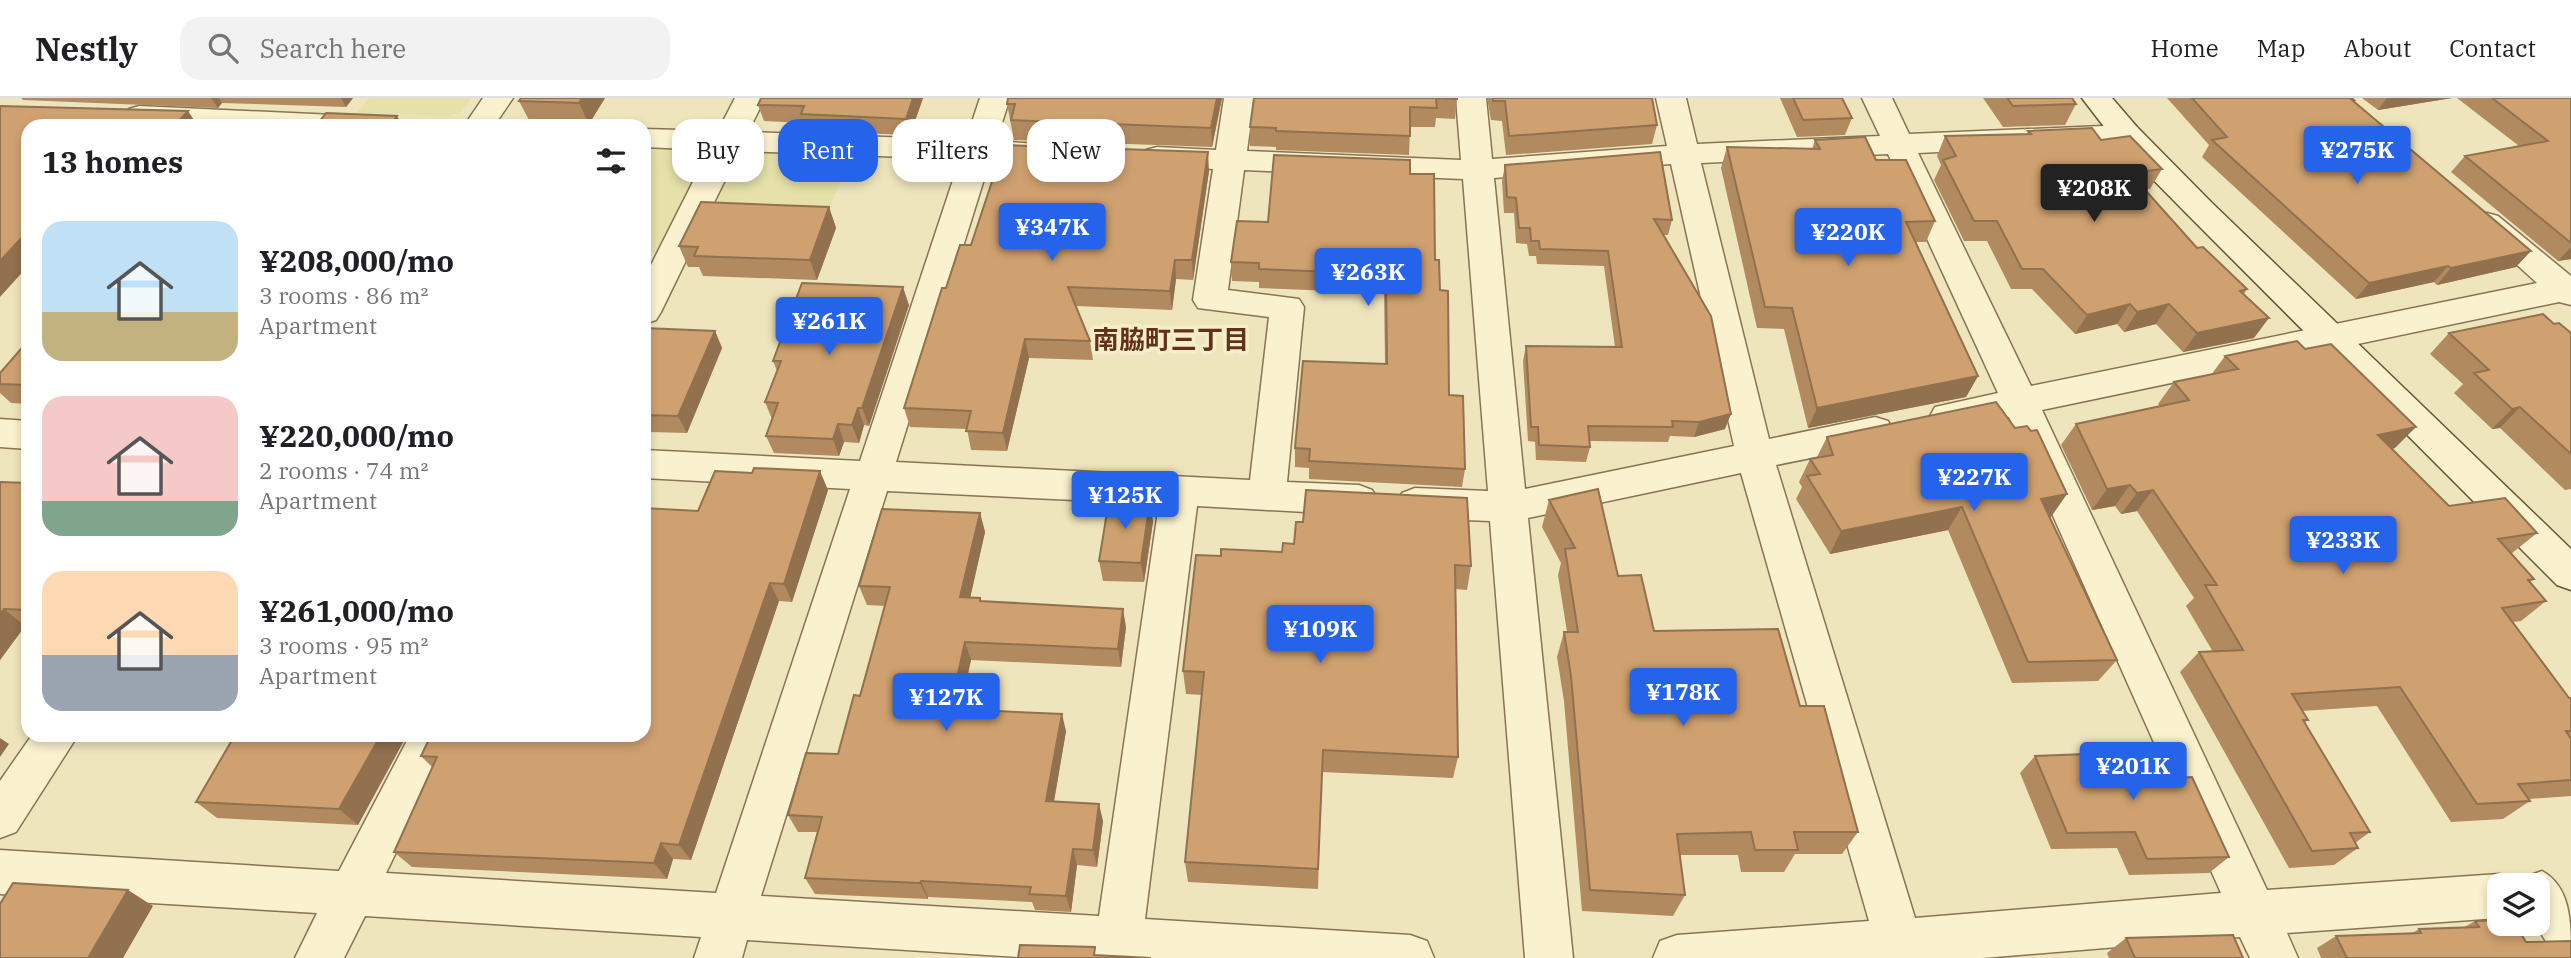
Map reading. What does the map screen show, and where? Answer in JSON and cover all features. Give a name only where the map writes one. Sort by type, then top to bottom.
[{"type":"street","points":[[484,119],[498,98]]},
{"type":"street","points":[[739,119],[750,98]]},
{"type":"street","points":[[989,119],[995,98]]},
{"type":"street","points":[[1239,98],[1210,300],[1287,307],[1267,496]]},
{"type":"street","points":[[1471,98],[1549,958]]},
{"type":"street","points":[[1671,98],[1755,456],[1900,951]]},
{"type":"street","points":[[1877,98],[2020,401],[2274,958]]},
{"type":"street","points":[[2097,98],[2126,134],[2571,574]]},
{"type":"street","points":[[107,114],[230,114],[291,119]]},
{"type":"street","points":[[1125,156],[1477,170],[1683,154],[2126,134]]},
{"type":"street","points":[[651,138],[672,139]]},
{"type":"street","points":[[764,142],[892,147]]},
{"type":"street","points":[[651,298],[708,182]]},
{"type":"street","points":[[725,938],[968,182]]},
{"type":"street","points":[[2463,202],[2569,290]]},
{"type":"street","points":[[651,464],[1508,508],[2329,336],[2569,290]]},
{"type":"street","points":[[0,433],[21,434]]},
{"type":"street","points":[[1119,940],[1180,491]]},
{"type":"street","points":[[0,818],[52,742]]},
{"type":"street","points":[[319,958],[428,742]]},
{"type":"street","points":[[0,873],[351,894],[725,938],[1000,946],[1119,940],[1272,954],[1409,958]]},
{"type":"street","points":[[1676,958],[1900,951],[2252,911],[2487,896]]},
{"type":"street","points":[[2550,910],[2571,938]]},
{"type":"shaded area","points":[[369,98],[471,98],[461,112],[449,116],[357,113]]},
{"type":"shaded area","points":[[651,146],[672,147],[672,182],[695,182],[658,253],[651,252]]},
{"type":"shaded area","points":[[764,149],[778,150],[778,182],[841,182],[823,223],[706,219],[724,182],[764,182]]},
{"type":"building","points":[[521,98],[582,98],[579,103],[519,101]]},
{"type":"building","points":[[761,98],[913,98],[906,119],[801,114],[804,106],[758,105]]},
{"type":"building","points":[[1008,98],[1217,98],[1211,128],[1125,125],[1125,119],[1013,120],[1015,104],[1007,104]]},
{"type":"building","points":[[1254,98],[1436,98],[1437,108],[1410,107],[1410,136],[1276,131],[1276,128],[1250,127]]},
{"type":"building","points":[[1493,98],[1652,98],[1657,125],[1509,136],[1505,101],[1493,101]]},
{"type":"building","points":[[1793,98],[1842,98],[1852,118],[1803,120]]},
{"type":"building","points":[[2007,98],[2072,98],[2076,104],[2013,106]]},
{"type":"building","points":[[2192,98],[2352,98],[2531,251],[2369,283],[2212,140],[2227,137]]},
{"type":"building","points":[[2492,98],[2571,98],[2571,243],[2465,156],[2548,141]]},
{"type":"building","points":[[0,106],[188,111],[181,119],[21,119],[21,238],[0,261]]},
{"type":"building","points":[[326,113],[397,116],[395,119],[321,119]]},
{"type":"building","points":[[2092,128],[2101,140],[2130,136],[2162,169],[2130,173],[2197,248],[2203,247],[2247,289],[2240,291],[2269,318],[2197,333],[2169,304],[2137,312],[2130,304],[2087,315],[2043,269],[2022,269],[1997,221],[1974,221],[1943,160],[1956,156],[1945,136],[2031,134],[2028,131]]},
{"type":"building","points":[[1865,137],[1876,160],[1906,160],[1935,221],[1906,222],[1978,376],[1817,408],[1792,308],[1765,307],[1727,147],[1820,149],[1815,140]]},
{"type":"building","points":[[1013,145],[1027,146],[1027,182],[1125,182],[1125,149],[1208,152],[1192,260],[1175,260],[1170,291],[1068,287],[1090,341],[1025,339],[1003,433],[966,431],[971,411],[904,408],[942,288],[946,288],[960,245],[971,245],[992,182],[1013,182]]},
{"type":"building","points":[[1660,152],[1672,220],[1654,219],[1711,316],[1731,414],[1699,422],[1672,421],[1673,427],[1588,426],[1590,447],[1539,445],[1538,427],[1531,427],[1526,346],[1622,347],[1608,251],[1540,249],[1539,241],[1531,241],[1530,228],[1519,228],[1516,198],[1507,197],[1505,165]]},
{"type":"building","points":[[1274,155],[1410,160],[1410,174],[1434,174],[1435,260],[1439,260],[1440,290],[1448,291],[1449,395],[1463,396],[1465,469],[1309,461],[1310,449],[1295,448],[1303,361],[1387,364],[1386,274],[1259,269],[1259,263],[1231,262],[1237,221],[1268,222]]},
{"type":"building","points":[[701,202],[829,207],[810,260],[694,256],[698,247],[679,246]]},
{"type":"building","points":[[802,283],[903,287],[862,408],[858,408],[852,425],[838,424],[833,439],[766,436],[778,403],[765,402],[781,361],[773,361]]},
{"type":"building","points":[[2543,314],[2571,333],[2571,454],[2520,407],[2512,409],[2474,373],[2489,370],[2449,333]]},
{"type":"building","points":[[651,328],[715,331],[678,416],[651,415]]},
{"type":"building","points":[[2297,341],[2305,349],[2331,344],[2416,427],[2378,435],[2449,506],[2505,498],[2537,533],[2498,539],[2534,579],[2528,580],[2546,601],[2502,608],[2571,698],[2571,731],[2566,731],[2571,739],[2571,780],[2518,784],[2530,801],[2477,804],[2400,687],[2292,694],[2308,720],[2303,720],[2370,832],[2350,833],[2358,848],[2312,851],[2199,652],[2243,650],[2205,585],[2217,585],[2153,490],[2137,493],[2130,485],[2107,489],[2076,424],[2189,400],[2174,382],[2238,369],[2225,356]]},
{"type":"building","points":[[21,349],[21,385],[0,384],[0,373]]},
{"type":"building","points":[[1996,402],[2015,428],[2027,426],[2031,431],[2037,430],[2067,494],[2041,499],[2117,660],[2028,662],[1962,507],[1841,531],[1807,476],[1820,474],[1810,459],[1833,455],[1827,437]]},
{"type":"building","points":[[754,468],[820,471],[784,584],[770,583],[679,845],[661,843],[654,863],[394,852],[437,757],[421,756],[428,742],[651,742],[651,508],[698,511],[715,471],[752,473]]},
{"type":"building","points":[[0,482],[21,483],[21,610],[4,609],[0,614]]},
{"type":"building","points":[[1598,489],[1618,576],[1641,575],[1654,631],[1778,629],[1800,706],[1824,706],[1858,832],[1794,832],[1798,850],[1755,850],[1751,832],[1677,834],[1685,895],[1590,890],[1571,676],[1564,632],[1578,632],[1565,549],[1575,548],[1549,500]]},
{"type":"building","points":[[1306,490],[1467,498],[1471,566],[1455,565],[1458,757],[1323,750],[1318,869],[1185,862],[1204,672],[1183,671],[1196,555],[1221,556],[1221,549],[1282,552],[1283,543],[1294,544],[1296,522],[1303,522]]},
{"type":"building","points":[[1109,500],[1150,501],[1141,563],[1099,561]]},
{"type":"building","points":[[882,509],[980,513],[960,597],[980,598],[980,601],[1123,609],[1118,649],[965,642],[950,709],[1062,714],[1046,801],[1099,804],[1093,850],[1073,849],[1066,896],[1029,894],[1031,887],[805,878],[822,817],[788,815],[806,753],[838,754],[854,695],[860,696],[890,587],[859,586]]},
{"type":"building","points":[[231,742],[377,742],[339,809],[196,802]]},
{"type":"building","points":[[2164,751],[2177,778],[2192,777],[2229,857],[2147,859],[2135,832],[2067,833],[2035,756]]},
{"type":"building","points":[[13,883],[128,890],[88,958],[0,958],[0,904]]},
{"type":"building","points":[[2487,920],[2487,936],[2522,936],[2526,942],[2571,941],[2571,958],[2347,958],[2336,936],[2421,933],[2419,929],[2479,927],[2475,921]]},
{"type":"building","points":[[2233,935],[2243,958],[2135,958],[2126,938]]},
{"type":"building","points":[[1020,945],[1095,947],[1094,955],[1151,958],[1018,958]]},
{"type":"district","name":"南脇町三丁目","points":[[1171,339]]}]
